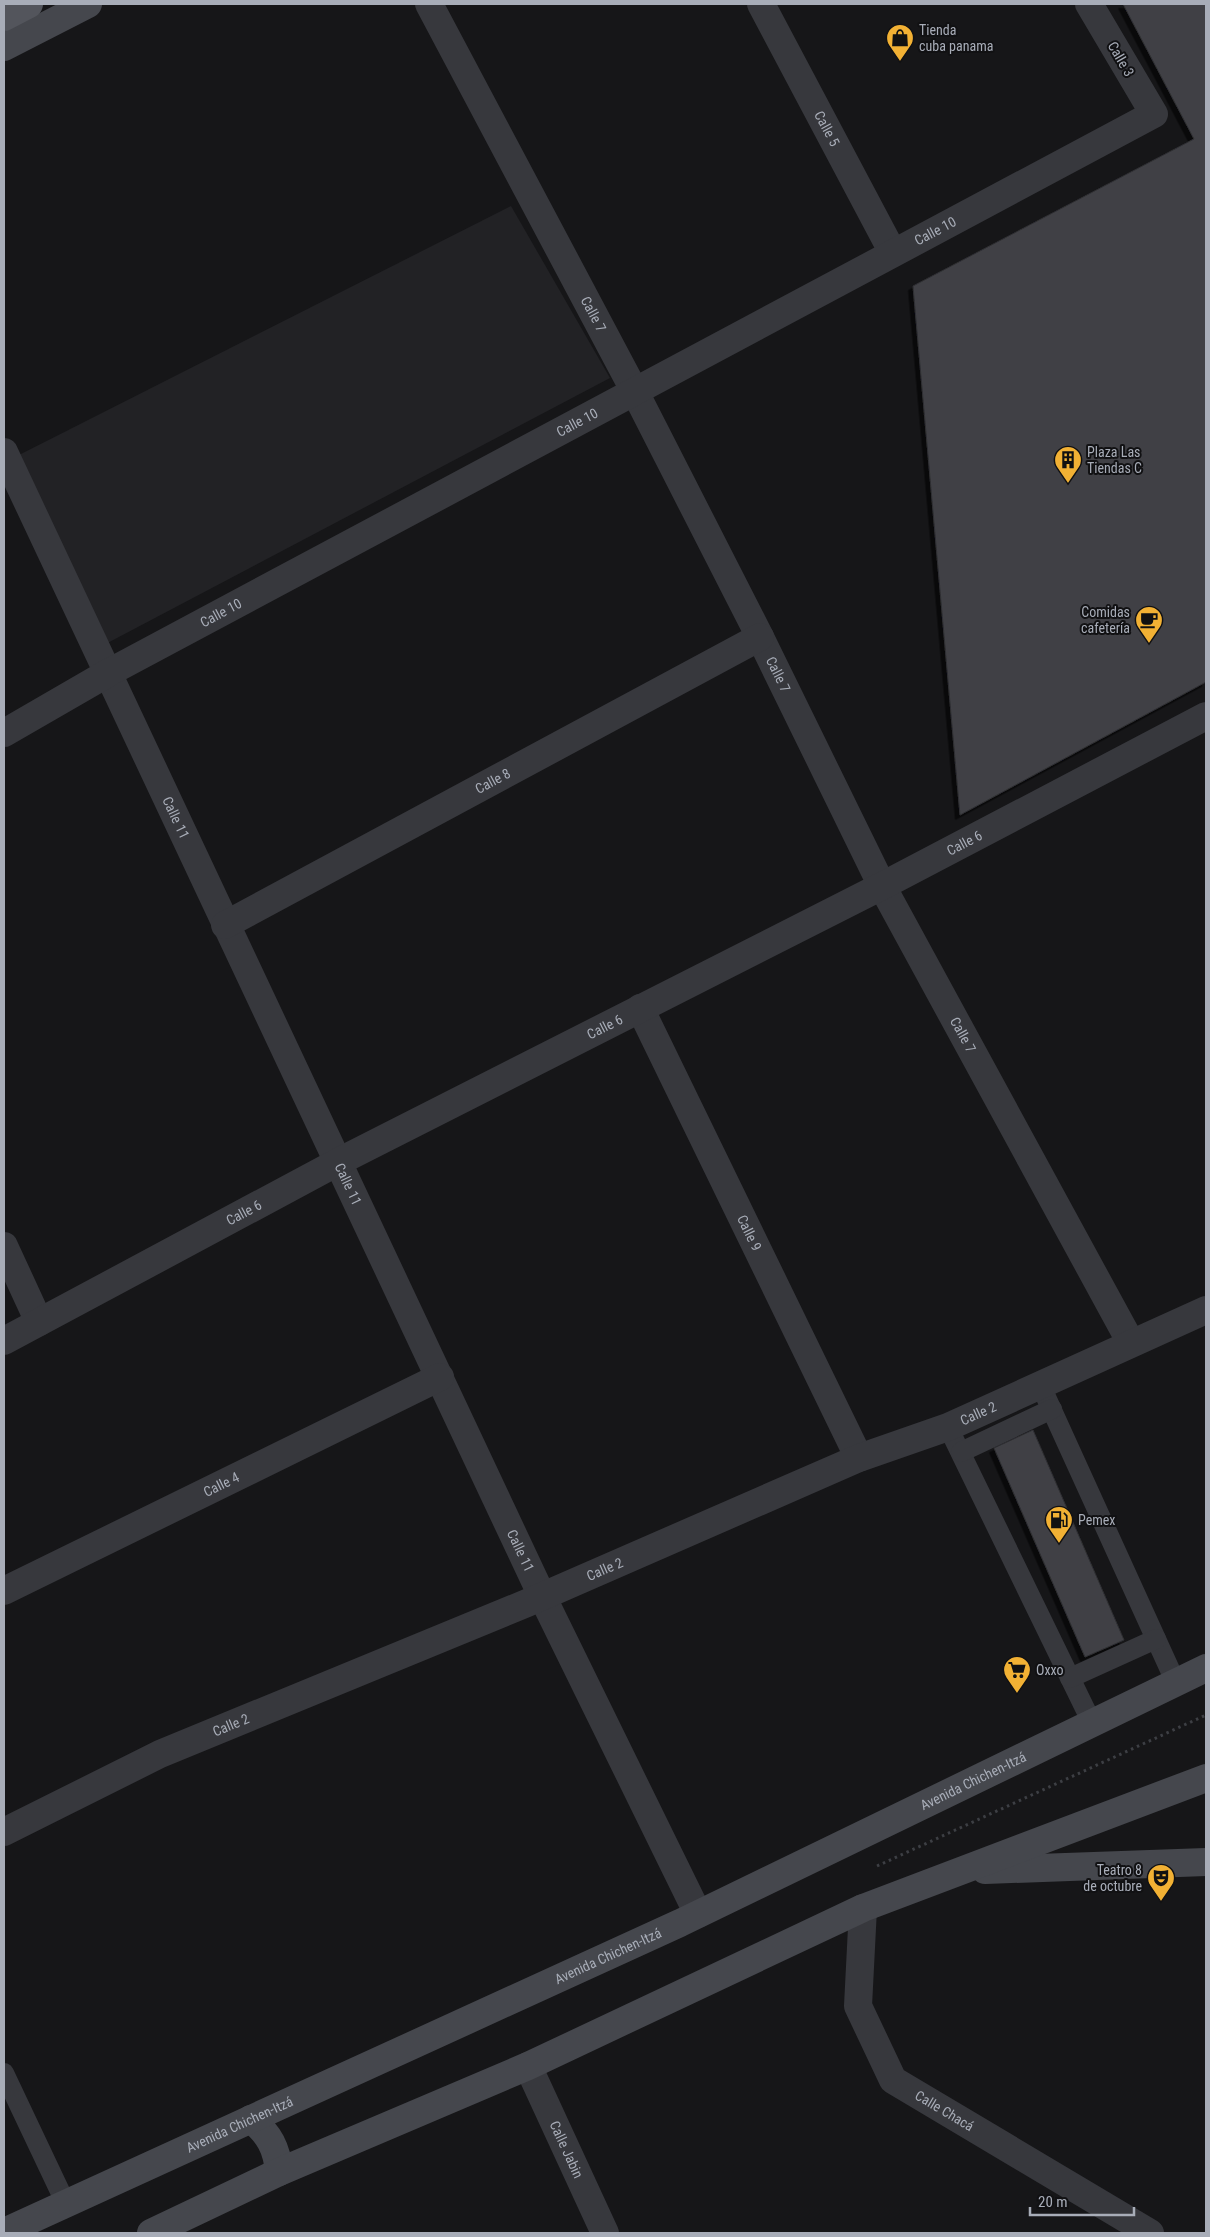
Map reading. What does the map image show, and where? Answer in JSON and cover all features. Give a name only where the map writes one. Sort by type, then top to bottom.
[{"type":"main road","points":[[4,16],[29,4]]},
{"type":"main road","points":[[4,48],[88,4]]},
{"type":"main road","name":"Avenida Chichen-Itzá","points":[[4,2232],[698,1914],[1206,1668]]},
{"type":"main road","points":[[151,2233],[279,2172],[528,2066],[862,1908],[1206,1778]]},
{"type":"main road","points":[[964,1871],[1206,1862]]},
{"type":"main road","points":[[251,2119],[264,2130],[273,2142],[278,2157],[279,2172]]},
{"type":"street","name":"Calle 7","points":[[429,4],[634,392],[760,637],[882,886],[1131,1343]]},
{"type":"street","name":"Calle 5","points":[[761,4],[893,253]]},
{"type":"street","name":"Calle 3","points":[[1089,4],[1154,114]]},
{"type":"street","name":"Calle 10","points":[[4,733],[108,674],[1154,114]]},
{"type":"street","name":"Calle 11","points":[[4,452],[542,1596],[698,1914]]},
{"type":"street","name":"Calle 8","points":[[225,925],[760,637]]},
{"type":"street","name":"Calle 6","points":[[4,1341],[338,1162],[882,886],[1206,716]]},
{"type":"street","name":"Calle 9","points":[[640,1008],[859,1458]]},
{"type":"street","points":[[4,1246],[40,1322]]},
{"type":"street","name":"Calle 2","points":[[4,1832],[160,1754],[542,1596],[859,1458],[948,1427],[1206,1310]]},
{"type":"street","name":"Calle 4","points":[[4,1591],[440,1377]]},
{"type":"street","name":"Calle Chacá","points":[[862,1908],[858,2006],[893,2080],[1141,2231]]},
{"type":"street","name":"Calle Jabin","points":[[528,2066],[605,2233]]},
{"type":"lane","points":[[1040,1384],[1176,1683]]},
{"type":"lane","points":[[961,1452],[1052,1409]]},
{"type":"lane","points":[[948,1427],[1092,1723]]},
{"type":"lane","points":[[1070,1678],[1156,1639]]},
{"type":"lane","points":[[4,2074],[66,2204]]},
{"type":"shaded area","points":[[511,206],[610,378],[98,648],[17,456]]},
{"type":"building","name":"Plaza Las Tiendas C","points":[[1123,4],[1206,4],[1206,682],[960,815],[913,286],[1194,139]]},
{"type":"building","name":"Pemex","points":[[1033,1430],[1124,1640],[1085,1657],[994,1448]]},
{"type":"place","name":"Tienda cuba panama","points":[[900,62]]},
{"type":"place","name":"Plaza Las Tiendas C","points":[[1068,484]]},
{"type":"place","name":"Comidas cafetería","points":[[1149,644]]},
{"type":"place","name":"Pemex","points":[[1059,1544]]},
{"type":"place","name":"Oxxo","points":[[1017,1694]]},
{"type":"place","name":"Teatro 8 de octubre","points":[[1161,1902]]}]
